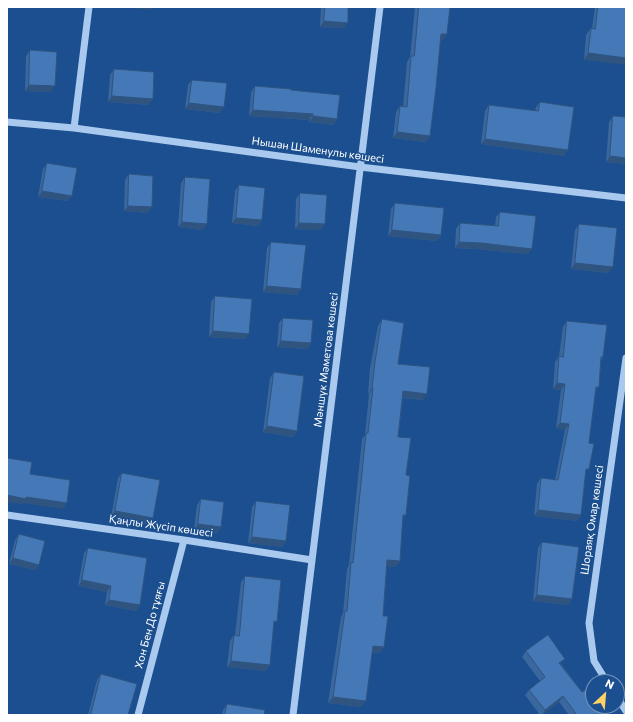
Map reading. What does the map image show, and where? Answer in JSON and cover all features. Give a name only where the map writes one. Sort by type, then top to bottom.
[{"type":"street","points":[[74,128],[89,7]]},
{"type":"street","name":"Мәншүк Мәметова көшесі","points":[[293,715],[380,7]]},
{"type":"street","name":"Нышан Шаменулы көшесі","points":[[7,122],[74,128],[360,167],[626,198]]},
{"type":"street","name":"Шораяқ Омар көшесі","points":[[602,674],[594,661],[589,624],[626,358]]},
{"type":"street","name":"Қаңлы Жүсіп көшесі","points":[[7,515],[312,560]]},
{"type":"street","name":"Хон Бен До тұяғы","points":[[138,715],[184,540]]},
{"type":"building","points":[[325,7],[348,7],[348,23],[324,21]]},
{"type":"building","points":[[419,7],[450,7],[447,34],[441,34],[430,136],[397,132],[400,106],[407,107],[411,56],[414,56]]},
{"type":"building","points":[[598,7],[626,7],[626,58],[588,53],[591,28],[595,29]]},
{"type":"building","points":[[30,50],[57,52],[55,86],[29,85]]},
{"type":"building","points":[[114,69],[154,72],[153,99],[112,96]]},
{"type":"building","points":[[192,80],[227,83],[224,107],[189,103]]},
{"type":"building","points":[[255,86],[340,95],[337,119],[313,116],[313,114],[253,110]]},
{"type":"building","points":[[540,102],[574,107],[568,150],[485,139],[489,105],[538,111]]},
{"type":"building","points":[[613,116],[626,117],[626,158],[610,156]]},
{"type":"building","points":[[47,163],[77,168],[72,196],[42,191]]},
{"type":"building","points":[[129,174],[153,176],[152,207],[128,206]]},
{"type":"building","points":[[185,177],[210,179],[207,224],[182,222]]},
{"type":"building","points":[[239,185],[265,188],[262,220],[236,218]]},
{"type":"building","points":[[300,193],[327,195],[325,224],[299,223]]},
{"type":"building","points":[[395,203],[444,208],[441,235],[392,230]]},
{"type":"building","points":[[500,212],[536,216],[532,249],[459,242],[460,223],[498,226]]},
{"type":"building","points":[[579,224],[617,228],[613,267],[575,263]]},
{"type":"building","points":[[271,242],[306,245],[301,289],[267,286]]},
{"type":"building","points":[[215,296],[252,299],[249,334],[213,331]]},
{"type":"building","points":[[283,318],[313,320],[311,343],[281,341]]},
{"type":"building","points":[[382,319],[404,323],[398,364],[430,367],[427,394],[403,391],[398,437],[411,438],[406,475],[410,476],[406,515],[403,515],[400,561],[387,560],[383,616],[388,616],[384,647],[373,646],[366,701],[333,697],[345,611],[347,611],[351,562],[353,563],[366,433],[368,433],[375,362]]},
{"type":"building","points":[[567,321],[607,325],[603,357],[601,357],[599,387],[596,387],[589,443],[594,444],[589,469],[586,469],[581,515],[538,510],[541,478],[558,480],[569,424],[560,423],[565,384],[557,383],[559,356],[563,357]]},
{"type":"building","points":[[274,372],[304,376],[297,431],[267,426]]},
{"type":"building","points":[[7,458],[32,462],[30,474],[70,480],[67,503],[26,497],[26,499],[7,495]]},
{"type":"building","points":[[122,473],[160,480],[153,518],[115,511]]},
{"type":"building","points":[[201,499],[224,502],[221,527],[198,524]]},
{"type":"building","points":[[256,501],[290,505],[286,541],[252,537]]},
{"type":"building","points":[[19,534],[45,541],[39,565],[13,558]]},
{"type":"building","points":[[542,542],[579,547],[572,599],[537,595]]},
{"type":"building","points":[[88,548],[147,558],[140,605],[109,600],[111,586],[82,580]]},
{"type":"building","points":[[245,576],[281,580],[277,622],[274,621],[270,665],[231,661],[234,635],[239,636]]},
{"type":"building","points":[[548,635],[565,659],[559,663],[582,692],[585,690],[585,714],[605,715],[577,715],[563,696],[545,710],[529,690],[545,677],[526,651]]},
{"type":"building","points":[[101,674],[137,684],[128,715],[91,715]]},
{"type":"building","points":[[227,704],[265,710],[264,715],[225,715]]}]
